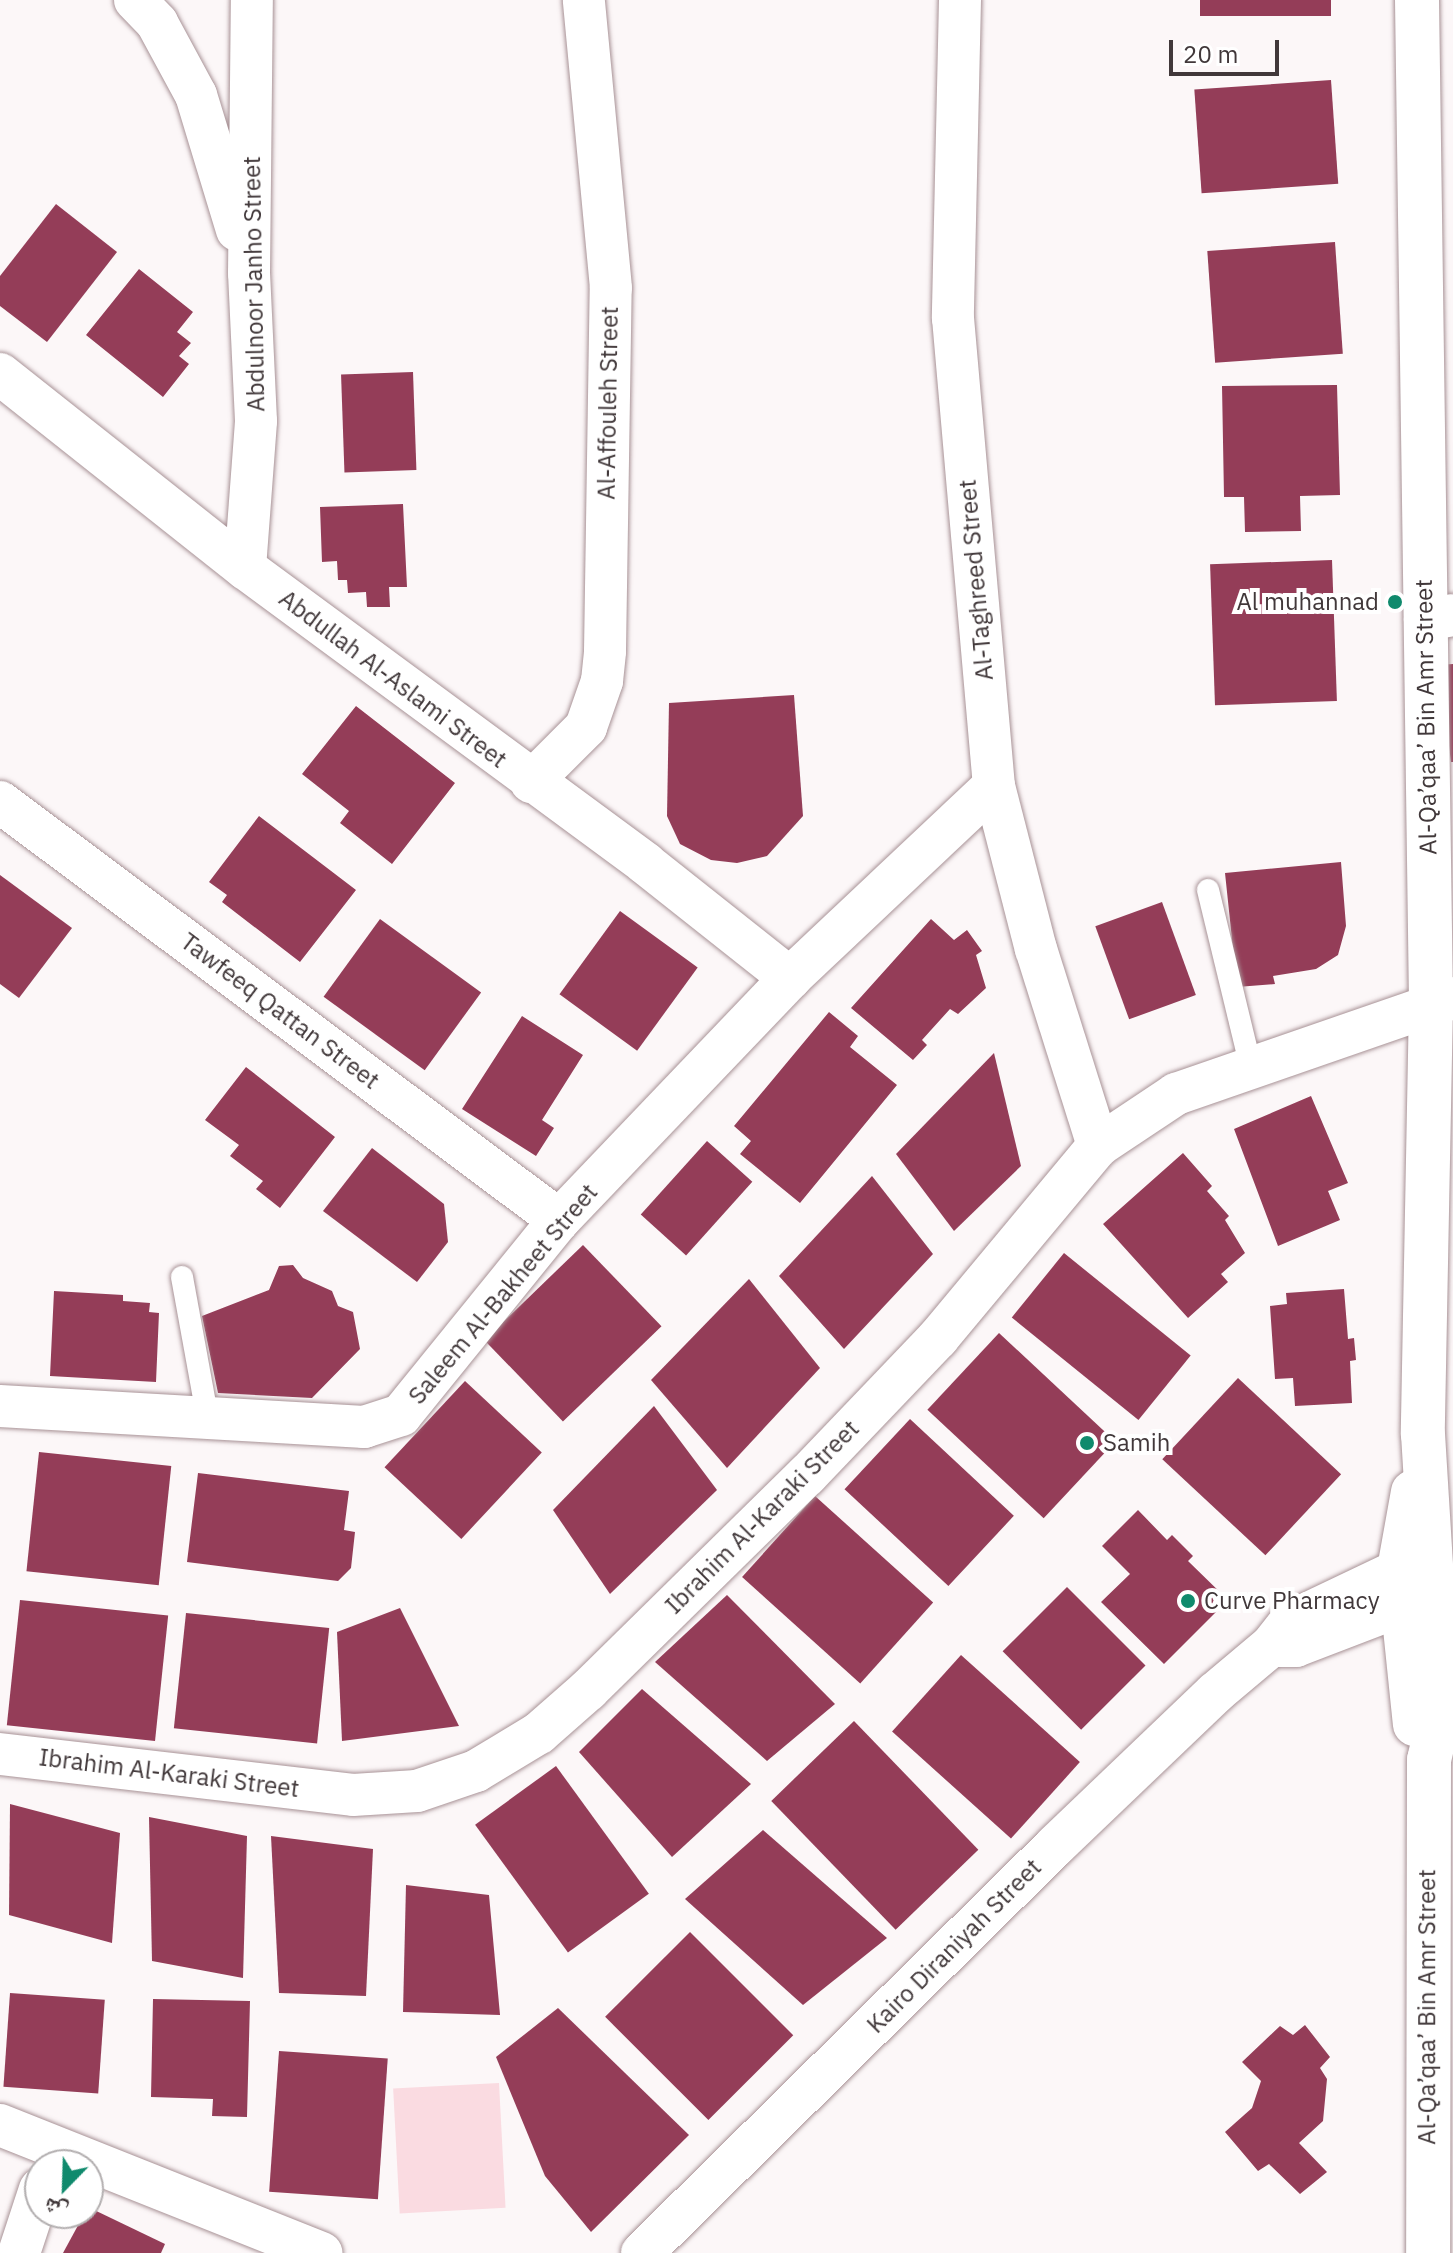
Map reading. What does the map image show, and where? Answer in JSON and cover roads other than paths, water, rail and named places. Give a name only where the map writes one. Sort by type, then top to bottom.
[{"type":"street","points":[[135,0],[157,23],[196,95],[249,273]]},
{"type":"street","name":"Abdulnoor Janho Street","points":[[245,568],[256,421],[249,273],[252,0]]},
{"type":"street","name":"Al-Affouleh Street","points":[[531,782],[586,727],[602,681],[605,651],[611,288],[584,0]]},
{"type":"street","name":"Al-Taghreed Street","points":[[960,0],[953,318],[994,786],[1036,949],[1098,1146]]},
{"type":"street","name":"Al-Qa’qaa’ Bin Amr Street","points":[[1417,0],[1439,618],[1442,1000],[1413,1718],[1429,1760],[1428,2253]]},
{"type":"street","name":"Abdullah Al-Aslami Street","points":[[0,374],[245,568],[790,978]]},
{"type":"street","name":"Saleem Al-Bakheet Street","points":[[0,1406],[364,1427],[401,1415],[559,1220],[790,978],[994,786]]},
{"type":"street","name":"Tawfeeq Qattan Street","points":[[0,802],[559,1220]]},
{"type":"street","name":"Ibrahim Al-Karaki Street","points":[[0,1754],[353,1795],[417,1791],[476,1771],[539,1733],[588,1690],[807,1475],[938,1338],[1098,1146],[1176,1094],[1250,1064],[1442,1000]]},
{"type":"street","name":"Kairo Diraniyah Street","points":[[642,2253],[1056,1845],[1215,1693],[1272,1645],[1290,1622],[1417,1586]]},
{"type":"street","points":[[0,2125],[39,2149]]},
{"type":"street","points":[[104,2175],[321,2253]]},
{"type":"street","points":[[19,2253],[27,2229]]},
{"type":"lane","points":[[1208,890],[1250,1064]]},
{"type":"lane","points":[[182,1277],[208,1420]]},
{"type":"place","name":"Al muhannad","points":[[1395,602]]},
{"type":"place","name":"Samih","points":[[1087,1443]]},
{"type":"place","name":"Curve Pharmacy","points":[[1188,1601]]}]
